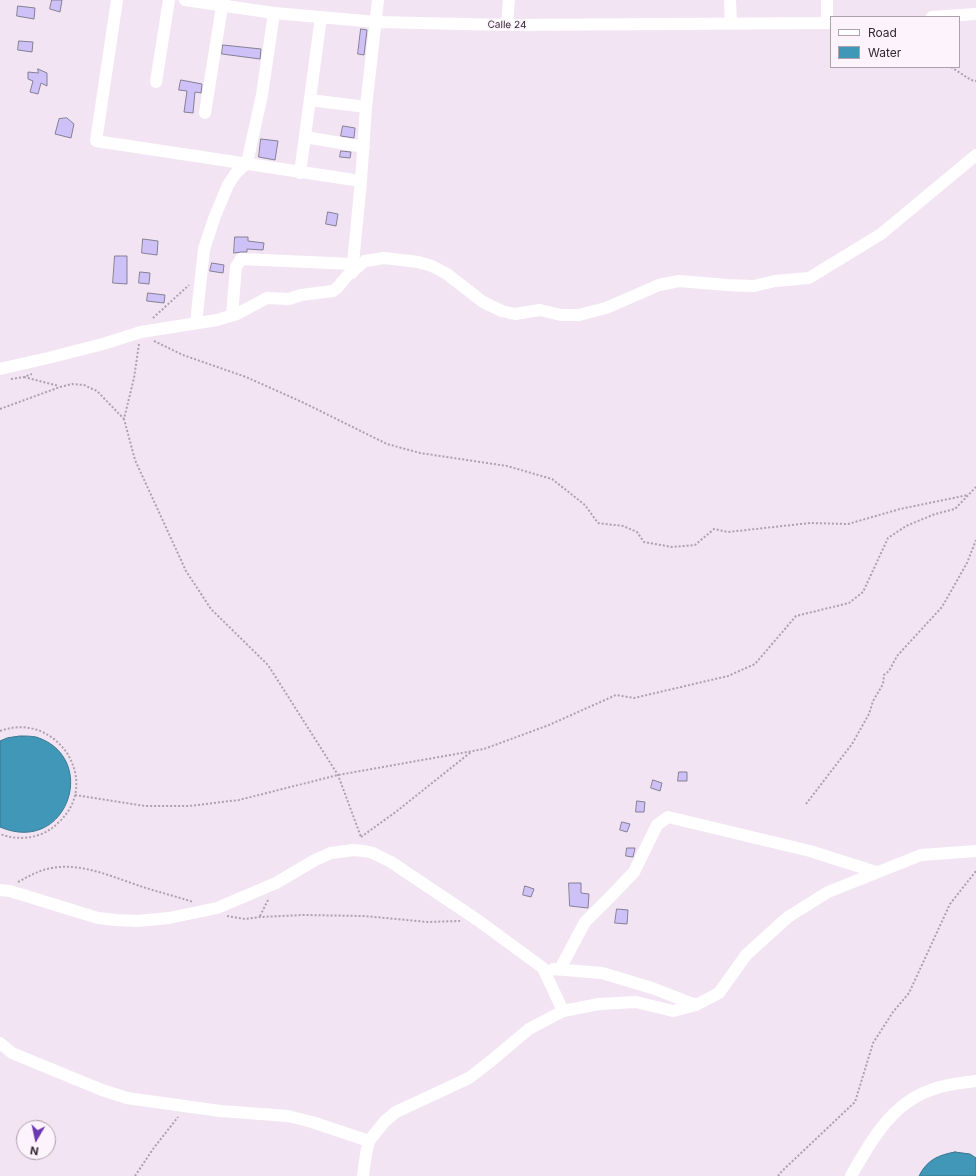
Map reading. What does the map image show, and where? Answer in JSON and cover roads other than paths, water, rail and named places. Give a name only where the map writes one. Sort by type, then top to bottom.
[{"type":"street","points":[[117,0],[96,141],[361,181]]},
{"type":"street","points":[[156,82],[169,0]]},
{"type":"street","name":"Calle 24","points":[[185,0],[222,3],[274,13],[376,22],[507,25],[829,23]]},
{"type":"street","points":[[352,269],[364,147],[366,107],[378,0]]},
{"type":"street","points":[[507,25],[509,0]]},
{"type":"street","points":[[730,0],[731,24]]},
{"type":"street","points":[[828,0],[829,23]]},
{"type":"street","points":[[205,112],[222,3]]},
{"type":"street","points":[[196,323],[204,249],[215,216],[228,185],[236,173],[247,163],[262,95],[274,13]]},
{"type":"street","points":[[947,16],[976,14]]},
{"type":"street","points":[[300,172],[321,17]]},
{"type":"street","points":[[310,100],[366,107]]},
{"type":"street","points":[[305,137],[364,147]]},
{"type":"street","points":[[0,369],[96,346],[141,332],[196,323],[206,323],[232,315],[267,298],[289,299],[301,295],[333,291],[352,269],[369,260],[389,258],[418,262],[439,269],[483,302],[502,311],[515,314],[540,310],[561,315],[579,315],[606,308],[659,285],[679,281],[754,286],[775,281],[809,278],[881,234],[976,155]]},
{"type":"street","points":[[232,315],[236,267],[241,259],[352,269]]},
{"type":"street","points":[[560,969],[585,922],[634,872],[657,825],[668,817],[810,851],[876,872]]},
{"type":"street","points":[[5,891],[98,918],[137,922],[169,918],[217,908],[276,883],[315,860],[331,853],[352,850],[364,851],[373,853],[391,862],[479,921],[542,968],[563,1011]]},
{"type":"street","points":[[363,1176],[369,1141],[396,1112],[468,1078],[529,1029],[563,1011],[599,1004],[636,1002],[674,1011],[696,1005],[719,993],[746,955],[788,917],[828,892],[921,855],[976,850]]},
{"type":"street","points":[[542,968],[602,973],[652,988],[696,1005]]},
{"type":"street","points":[[0,1043],[12,1053],[102,1090],[127,1098],[220,1111],[288,1116],[320,1124],[369,1141]]},
{"type":"street","points":[[850,1176],[873,1138],[904,1104],[930,1090],[976,1080]]},
{"type":"water","points":[[20,736],[36,737],[56,748],[67,764],[71,782],[68,800],[58,817],[43,828],[24,832],[0,827],[0,741],[7,738]]},
{"type":"water","points":[[955,1152],[970,1154],[976,1158],[976,1176],[919,1176],[929,1162],[943,1155]]}]
